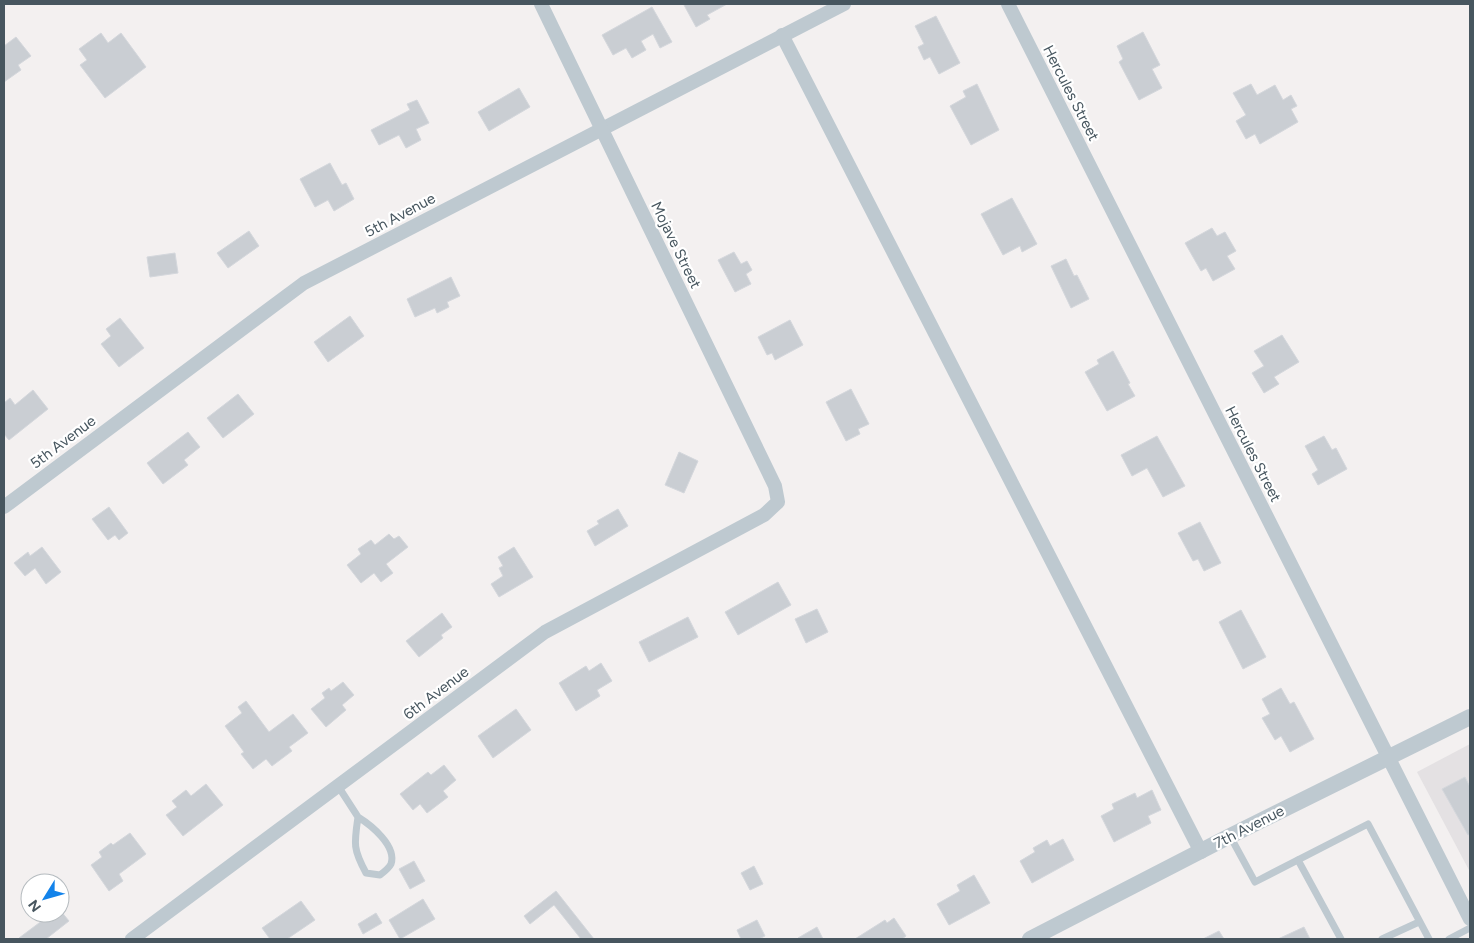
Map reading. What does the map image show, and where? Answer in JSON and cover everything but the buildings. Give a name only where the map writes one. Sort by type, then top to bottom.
[{"type":"street","name":"Mojave Street","points":[[541,4],[775,486],[778,502]]},
{"type":"street","name":"5th Avenue","points":[[4,507],[304,283],[844,4]]},
{"type":"street","name":"Hercules Street","points":[[1008,4],[1470,919]]},
{"type":"street","points":[[782,35],[1201,852]]},
{"type":"street","name":"6th Avenue","points":[[132,939],[545,632],[764,515],[778,502]]},
{"type":"street","name":"7th Avenue","points":[[1030,939],[1230,836],[1470,717]]},
{"type":"lane","points":[[338,786],[358,817],[373,827],[386,843],[392,857],[390,866],[380,875],[366,873],[357,855],[355,838],[358,817]]},
{"type":"lane","points":[[1230,836],[1254,882],[1368,824],[1429,939]]},
{"type":"lane","points":[[1298,860],[1341,939]]},
{"type":"lane","points":[[1382,939],[1419,922]]},
{"type":"lane","points":[[1449,939],[1470,928]]},
{"type":"shaded area","points":[[1470,744],[1470,872],[1417,772]]}]
